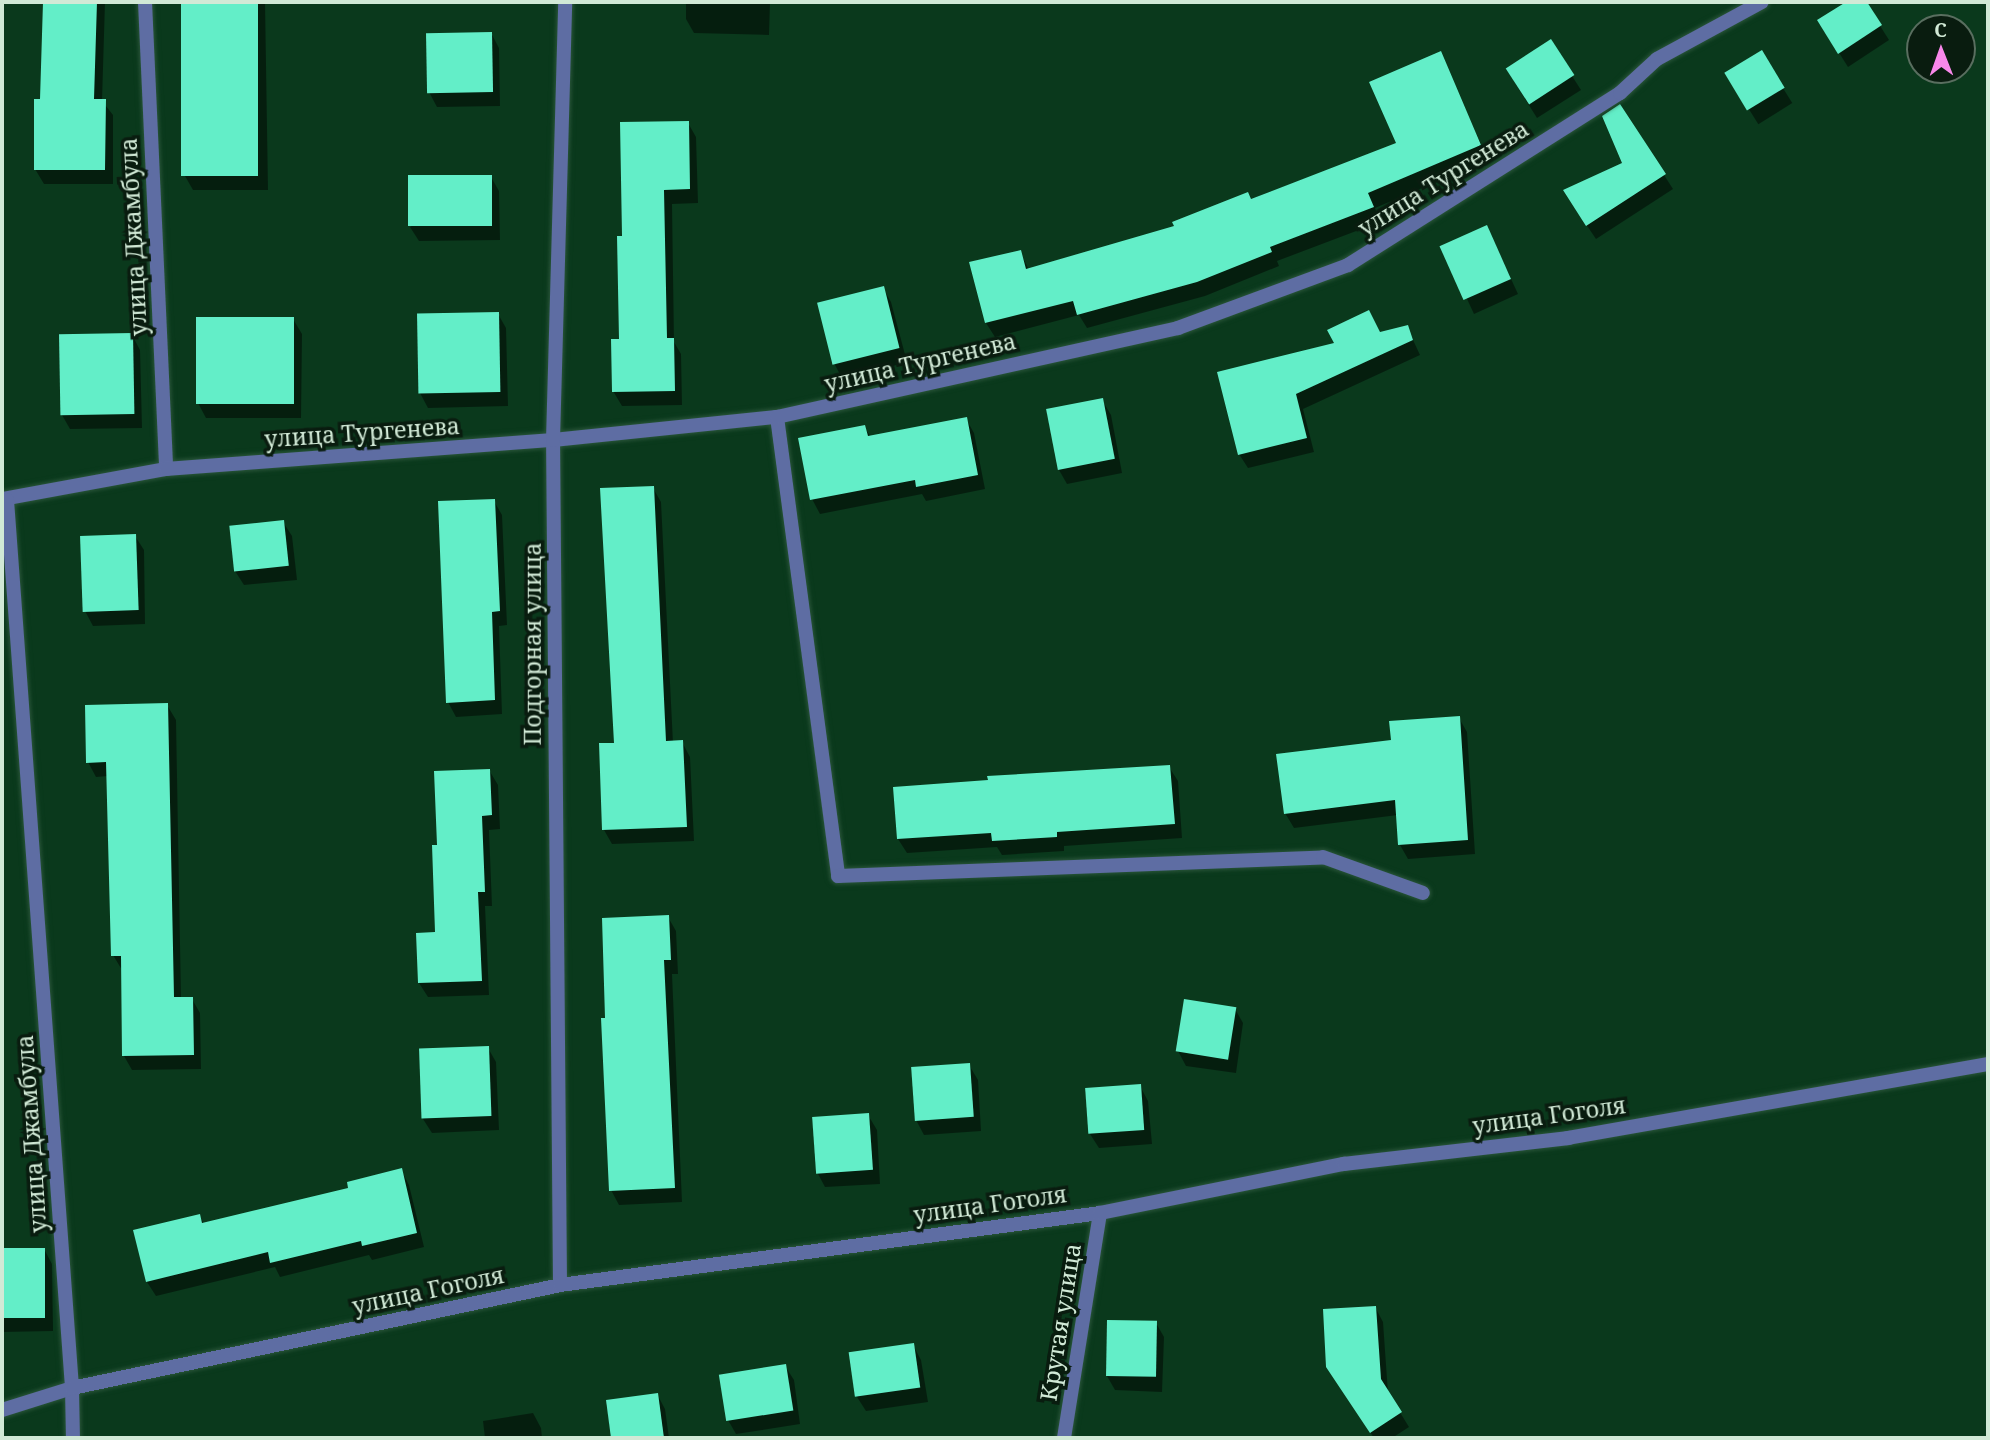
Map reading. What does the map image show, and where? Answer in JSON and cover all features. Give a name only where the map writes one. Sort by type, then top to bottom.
[{"type":"street","name":"улица Джамбула","points":[[145,2],[166,469]]},
{"type":"street","name":"Подгорная улица","points":[[561,1285],[553,440],[565,2]]},
{"type":"street","name":"улица Тургенева","points":[[4,499],[166,469],[553,440],[777,417],[1178,328],[1348,265],[1620,93],[1657,59],[1762,2]]},
{"type":"street","points":[[777,417],[838,876],[1323,857],[1423,893]]},
{"type":"street","name":"улица Джамбула","points":[[4,499],[72,1388],[73,1438]]},
{"type":"street","name":"улица Гоголя","points":[[2,1410],[72,1388],[561,1285],[1100,1213],[1344,1164],[1568,1138],[1988,1064]]},
{"type":"street","name":"Крутая улица","points":[[1064,1438],[1100,1213]]},
{"type":"building","points":[[43,2],[97,2],[94,99],[106,99],[105,170],[34,170],[34,99],[40,99]]},
{"type":"building","points":[[181,2],[258,2],[258,176],[181,176]]},
{"type":"building","points":[[1846,2],[1867,2],[1882,25],[1838,54],[1817,20]]},
{"type":"building","points":[[492,32],[493,92],[427,93],[426,33]]},
{"type":"building","points":[[1551,39],[1574,75],[1529,104],[1506,68]]},
{"type":"building","points":[[1762,50],[1785,88],[1747,110],[1724,73]]},
{"type":"building","points":[[1441,51],[1481,145],[1368,193],[1374,207],[1270,247],[1272,252],[1197,282],[1077,315],[1073,301],[985,323],[969,262],[1021,250],[1026,269],[1174,226],[1172,222],[1248,192],[1251,199],[1396,143],[1369,82]]},
{"type":"building","points":[[1620,104],[1666,174],[1586,226],[1563,190],[1622,163],[1602,116]]},
{"type":"building","points":[[689,121],[690,189],[664,190],[667,338],[674,338],[675,391],[612,392],[611,339],[619,339],[617,236],[622,236],[620,122]]},
{"type":"building","points":[[408,175],[492,175],[492,226],[408,226]]},
{"type":"building","points":[[1487,225],[1511,279],[1463,300],[1439,246]]},
{"type":"building","points":[[884,286],[899,348],[833,365],[817,303]]},
{"type":"building","points":[[1369,310],[1380,332],[1408,325],[1413,340],[1296,394],[1307,438],[1238,455],[1217,372],[1334,343],[1327,330]]},
{"type":"building","points":[[499,312],[500,392],[418,393],[417,313]]},
{"type":"building","points":[[196,317],[294,317],[294,404],[196,404]]},
{"type":"building","points":[[133,333],[134,414],[60,415],[59,334]]},
{"type":"building","points":[[1103,398],[1115,459],[1058,470],[1046,409]]},
{"type":"building","points":[[967,417],[978,475],[916,487],[915,480],[810,500],[798,438],[865,425],[868,436]]},
{"type":"building","points":[[654,486],[666,741],[683,740],[687,827],[602,830],[599,743],[614,743],[600,488]]},
{"type":"building","points":[[495,499],[500,611],[492,612],[495,700],[446,703],[438,501]]},
{"type":"building","points":[[284,520],[289,566],[234,571],[229,526]]},
{"type":"building","points":[[136,534],[139,610],[83,612],[80,536]]},
{"type":"building","points":[[168,703],[174,997],[193,997],[194,1055],[122,1056],[121,956],[111,956],[106,762],[86,763],[85,705]]},
{"type":"building","points":[[1460,716],[1468,840],[1398,845],[1395,800],[1284,814],[1276,754],[1391,740],[1389,721]]},
{"type":"building","points":[[1170,765],[1175,824],[1057,832],[1057,837],[992,841],[991,833],[897,839],[893,787],[988,780],[987,776]]},
{"type":"building","points":[[490,769],[492,815],[482,816],[485,892],[478,892],[482,981],[418,983],[416,933],[435,932],[432,845],[437,845],[434,771]]},
{"type":"building","points":[[669,915],[671,960],[664,960],[675,1188],[609,1191],[601,1018],[605,1018],[602,918]]},
{"type":"building","points":[[1184,999],[1236,1007],[1228,1060],[1176,1051]]},
{"type":"building","points":[[489,1046],[491,1116],[421,1118],[419,1048]]},
{"type":"building","points":[[970,1063],[974,1117],[915,1121],[911,1067]]},
{"type":"building","points":[[1141,1084],[1144,1130],[1088,1134],[1085,1088]]},
{"type":"building","points":[[869,1113],[873,1170],[816,1174],[812,1117]]},
{"type":"building","points":[[402,1168],[417,1233],[362,1246],[361,1241],[270,1263],[268,1252],[146,1282],[133,1230],[200,1214],[202,1223],[348,1188],[347,1182]]},
{"type":"building","points":[[2,1248],[45,1248],[45,1318],[2,1318]]},
{"type":"building","points":[[1376,1306],[1381,1379],[1402,1412],[1370,1433],[1326,1367],[1323,1309]]},
{"type":"building","points":[[1107,1320],[1157,1321],[1156,1377],[1106,1376]]},
{"type":"building","points":[[914,1343],[920,1388],[855,1397],[849,1352]]},
{"type":"building","points":[[786,1364],[793,1410],[726,1421],[719,1375]]},
{"type":"building","points":[[658,1393],[664,1438],[611,1438],[606,1400]]}]
